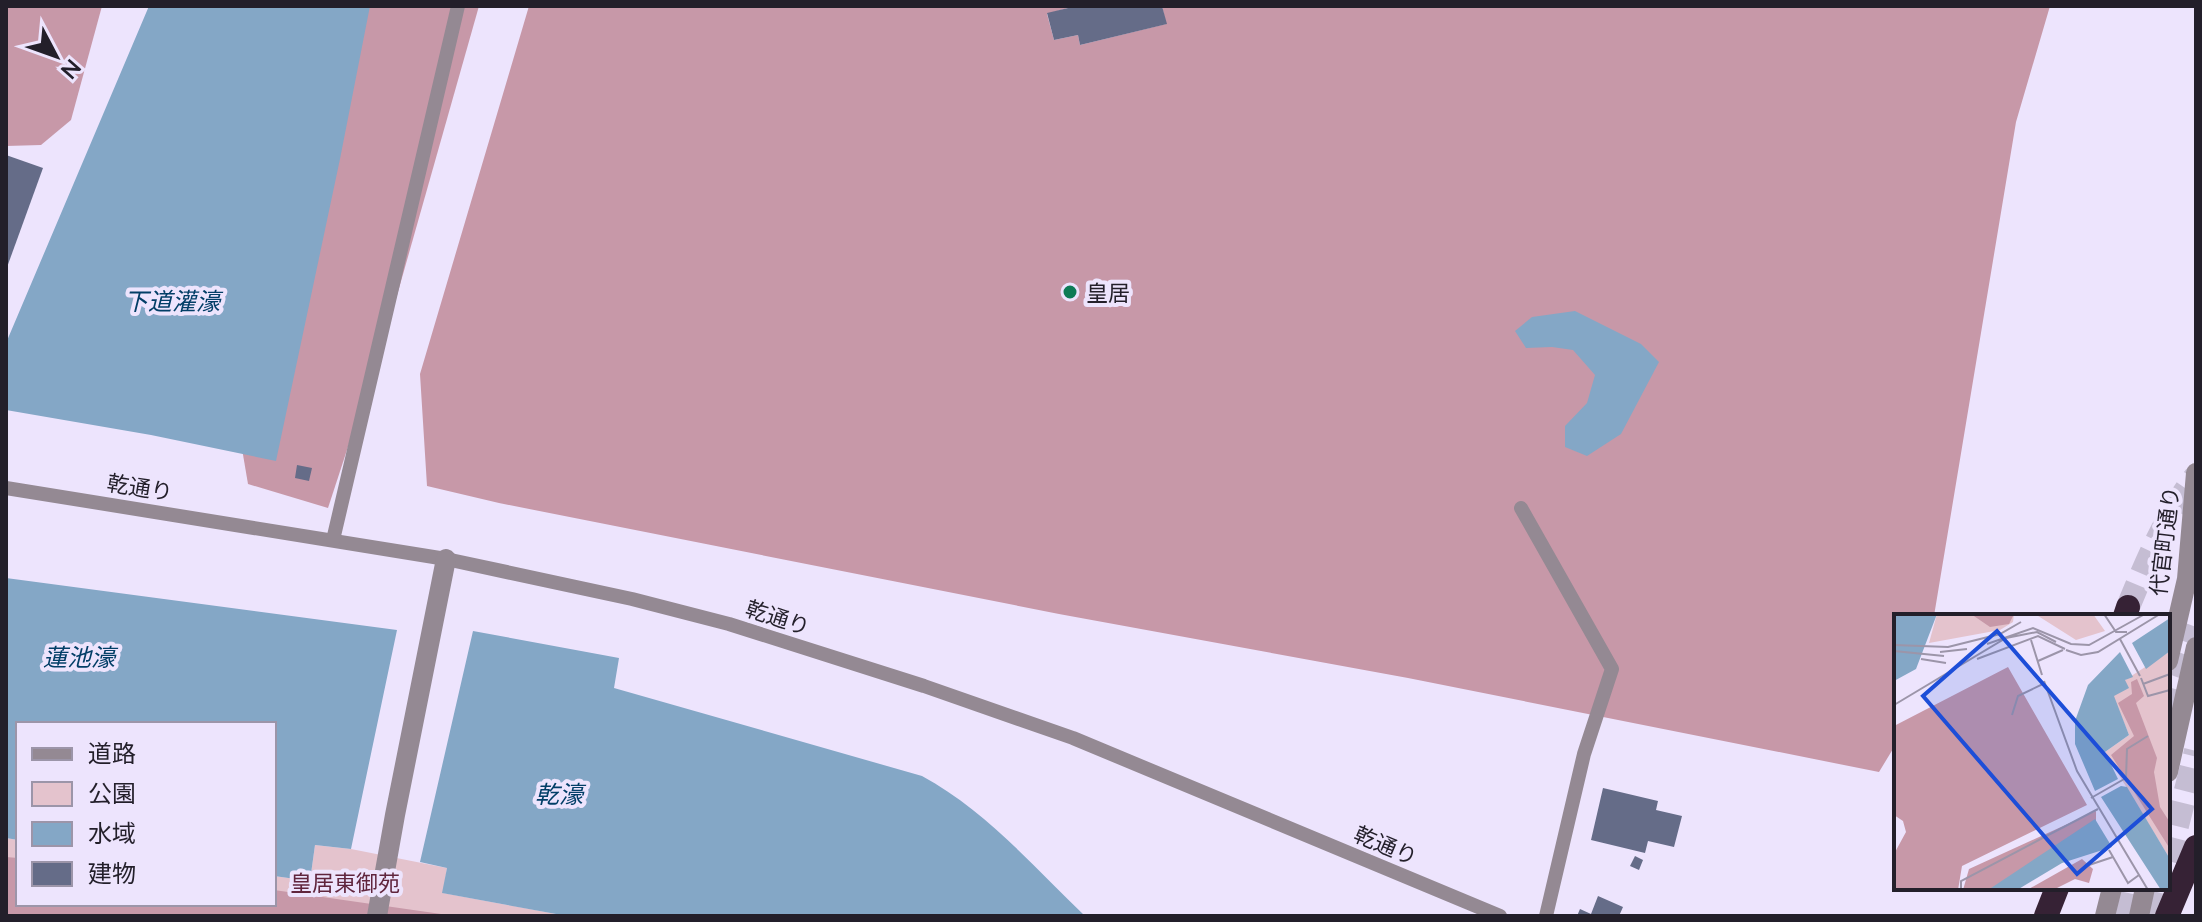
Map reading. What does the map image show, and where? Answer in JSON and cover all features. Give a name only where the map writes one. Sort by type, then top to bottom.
[{"type":"highway","points":[[2167,916],[2196,847]]},
{"type":"highway","points":[[2046,916],[2056,890]]},
{"type":"street","name":"代官町通り","points":[[2170,652],[2187,579],[2196,473]]},
{"type":"street","points":[[377,916],[446,559]]},
{"type":"street","points":[[2170,763],[2196,647]]},
{"type":"street","points":[[2105,916],[2112,890]]},
{"type":"street","points":[[2139,916],[2145,890]]},
{"type":"lane","points":[[333,540],[458,6]]},
{"type":"lane","name":"乾通り","points":[[6,488],[446,559],[632,599],[729,624],[1073,738],[1500,916]]},
{"type":"lane","points":[[1521,508],[1612,669],[1584,754],[1546,916]]},
{"type":"green space","name":"皇居東御苑","points":[[6,838],[16,840],[16,906],[276,906],[276,876],[310,881],[315,845],[447,868],[443,893],[567,916],[6,916]]},
{"type":"shaded area","points":[[6,6],[102,6],[71,120],[41,145],[6,146]]},
{"type":"shaded area","points":[[309,6],[479,6],[394,306],[328,508],[248,484],[240,437]]},
{"type":"shaded area","points":[[529,6],[1068,6],[1047,14],[1054,40],[1078,35],[1080,45],[1166,24],[1162,6],[2050,6],[2016,122],[1934,614],[1894,614],[1894,747],[1879,772],[1408,678],[1059,614],[427,486],[420,374]]},
{"type":"shaded area","points":[[6,857],[16,858],[16,906],[276,906],[276,890],[455,916],[6,916]]},
{"type":"water","name":"下道灌濠","points":[[149,6],[370,6],[276,461],[6,410],[6,343]]},
{"type":"water","points":[[1575,311],[1641,344],[1659,362],[1621,434],[1587,456],[1565,447],[1565,426],[1587,403],[1595,375],[1573,350],[1526,348],[1515,331],[1532,317]]},
{"type":"water","name":"蓮池濠","points":[[6,578],[397,630],[351,849],[315,845],[310,881],[276,876],[276,722],[16,722],[16,840],[6,838]]},
{"type":"water","name":"乾濠","points":[[473,631],[619,658],[614,688],[922,776],[988,822],[1085,916],[567,916],[442,893],[447,868],[420,862]]},
{"type":"building","points":[[1068,6],[1162,6],[1167,24],[1080,45],[1078,35],[1054,40],[1047,13]]},
{"type":"building","points":[[6,155],[43,168],[6,270]]},
{"type":"building","points":[[297,465],[312,468],[309,481],[295,478]]},
{"type":"building","points":[[1603,788],[1658,801],[1656,810],[1682,816],[1674,847],[1648,841],[1645,853],[1591,840]]},
{"type":"building","points":[[1635,856],[1643,860],[1639,870],[1630,866]]},
{"type":"building","points":[[1598,896],[1623,907],[1619,916],[1577,916],[1580,909],[1591,914]]},
{"type":"tunnel","points":[[2128,607],[2166,522],[2196,476]]},
{"type":"tunnel","points":[[2170,704],[2196,627]]},
{"type":"tunnel","points":[[2170,853],[2196,751]]},
{"type":"tunnel","points":[[2121,916],[2127,890]]},
{"type":"tunnel","points":[[2154,916],[2160,890]]},
{"type":"place","name":"皇居","points":[[1070,292]]}]
